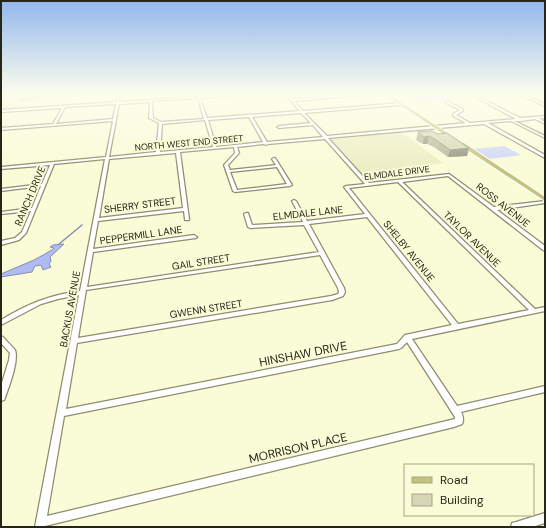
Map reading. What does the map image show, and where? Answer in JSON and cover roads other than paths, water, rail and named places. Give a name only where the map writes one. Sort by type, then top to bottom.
[{"type":"main road","points":[[423,119],[545,199]]},
{"type":"street","points":[[54,125],[58,119]]},
{"type":"street","points":[[152,119],[161,123],[221,119]]},
{"type":"street","points":[[252,119],[266,144]]},
{"type":"street","points":[[308,119],[368,184]]},
{"type":"street","points":[[459,119],[469,124]]},
{"type":"street","name":"NORTH WEST END STREET","points":[[1,168],[531,119]]},
{"type":"street","points":[[1,129],[114,120]]},
{"type":"street","name":"BACKUS AVENUE","points":[[41,524],[114,120]]},
{"type":"street","points":[[206,120],[215,148]]},
{"type":"street","points":[[512,120],[545,137]]},
{"type":"street","points":[[158,154],[161,123]]},
{"type":"street","points":[[484,123],[545,157]]},
{"type":"street","points":[[280,127],[313,124]]},
{"type":"street","points":[[235,146],[237,153],[226,165],[235,191],[290,185],[274,159]]},
{"type":"street","points":[[178,152],[187,219]]},
{"type":"street","name":"RANCH DRIVE","points":[[1,243],[10,242],[21,236],[53,163]]},
{"type":"street","points":[[228,171],[279,166]]},
{"type":"street","name":"ELMDALE DRIVE","points":[[346,187],[450,175]]},
{"type":"street","name":"ROSS AVENUE","points":[[450,175],[545,249]]},
{"type":"street","name":"TAYLOR AVENUE","points":[[399,181],[534,311]]},
{"type":"street","points":[[1,190],[43,185]]},
{"type":"street","name":"SHELBY AVENUE","points":[[346,187],[457,327]]},
{"type":"street","points":[[294,201],[322,253]]},
{"type":"street","points":[[493,209],[545,202]]},
{"type":"street","points":[[1,213],[33,209]]},
{"type":"street","name":"SHERRY STREET","points":[[96,220],[186,209]]},
{"type":"street","name":"ELMDALE LANE","points":[[246,214],[250,227],[306,223],[368,215]]},
{"type":"street","name":"PEPPERMILL LANE","points":[[90,251],[194,237]]},
{"type":"street","name":"GAIL STREET","points":[[1,323],[35,303],[60,296],[83,291],[322,253]]},
{"type":"street","name":"GWENN STREET","points":[[74,341],[332,298],[341,295],[341,288],[322,253]]},
{"type":"street","name":"HINSHAW DRIVE","points":[[61,414],[399,346],[407,337],[545,309]]},
{"type":"street","points":[[407,337],[455,410],[545,389]]},
{"type":"street","points":[[1,339],[13,352],[13,360],[1,398]]},
{"type":"street","name":"MORRISON PLACE","points":[[41,524],[454,423],[459,421],[459,416],[455,410]]},
{"type":"street","points":[[516,527],[531,525],[545,518]]},
{"type":"water","points":[[64,244],[50,257],[51,261],[49,264],[51,267],[43,270],[41,265],[35,266],[32,272],[1,277],[1,274],[34,260],[52,250],[54,248],[50,247],[53,245]]},
{"type":"waterway","points":[[59,244],[82,225]]}]
